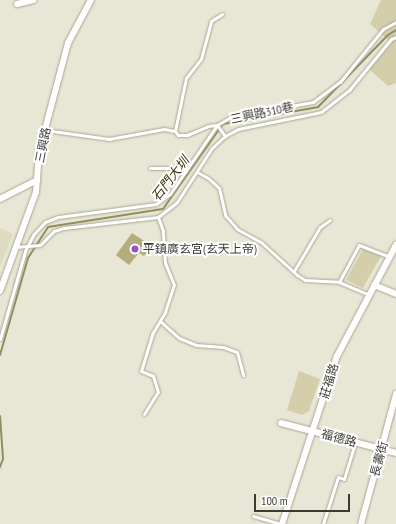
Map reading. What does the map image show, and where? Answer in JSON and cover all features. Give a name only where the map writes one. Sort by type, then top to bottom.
[{"type":"street","points":[[18,4],[34,0]]},
{"type":"street","name":"三興路","points":[[0,291],[33,199],[37,180],[39,152],[68,43],[90,0]]},
{"type":"street","points":[[0,199],[37,180]]},
{"type":"street","name":"莊福路","points":[[282,524],[337,356],[396,245]]},
{"type":"street","points":[[374,285],[396,294]]},
{"type":"street","name":"長壽街","points":[[361,524],[396,394]]},
{"type":"street","name":"福德路","points":[[281,423],[396,453]]},
{"type":"lane","points":[[175,131],[186,78],[201,59],[211,20],[222,14]]},
{"type":"lane","name":"三興路310巷","points":[[28,244],[45,222],[58,217],[156,204],[170,194],[218,126],[231,118],[313,102],[340,82],[383,29],[396,22]]},
{"type":"lane","name":"三興路310巷","points":[[158,217],[177,202],[212,148],[224,135],[238,129],[321,112],[350,89],[391,39],[396,37]]},
{"type":"lane","points":[[45,130],[109,139],[164,129],[175,131],[178,135],[187,135],[208,126],[218,126],[224,135]]},
{"type":"lane","points":[[150,168],[182,168],[186,171]]},
{"type":"lane","points":[[197,172],[208,178],[219,188],[225,215],[237,229],[262,243],[279,260],[305,280],[339,282],[369,295]]},
{"type":"lane","points":[[15,247],[28,244],[39,245],[43,243],[54,231],[64,228],[158,217],[164,231],[165,263],[174,285],[160,321],[152,334],[141,371],[153,376],[158,392],[144,414]]},
{"type":"lane","points":[[294,271],[320,227],[330,220]]},
{"type":"lane","points":[[0,339],[28,244]]},
{"type":"lane","points":[[339,282],[359,245],[390,257]]},
{"type":"lane","points":[[160,321],[179,338],[196,345],[222,347],[237,352],[243,375]]},
{"type":"lane","points":[[323,524],[338,477],[344,479],[355,442]]},
{"type":"lane","points":[[253,516],[282,524]]},
{"type":"shaded area","points":[[381,0],[396,0],[396,83],[388,86],[369,69],[392,43],[370,24]]},
{"type":"shaded area","points":[[0,228],[13,234],[0,267]]},
{"type":"shaded area","points":[[363,249],[381,256],[363,288],[346,280]]},
{"type":"shaded area","points":[[299,371],[320,379],[309,411],[302,415],[287,410]]},
{"type":"building","name":"平鎮廣玄宮(玄天上帝)","points":[[132,233],[152,246],[144,256],[139,253],[129,265],[116,255]]},
{"type":"waterway","name":"石門大圳","points":[[0,355],[28,258],[48,227],[163,209],[223,124],[318,107],[388,35],[396,30]]},
{"type":"waterway","name":"石門大圳","points":[[0,416],[3,459],[0,467]]},
{"type":"place","name":"平鎮廣玄宮(玄天上帝)","points":[[135,249]]}]
